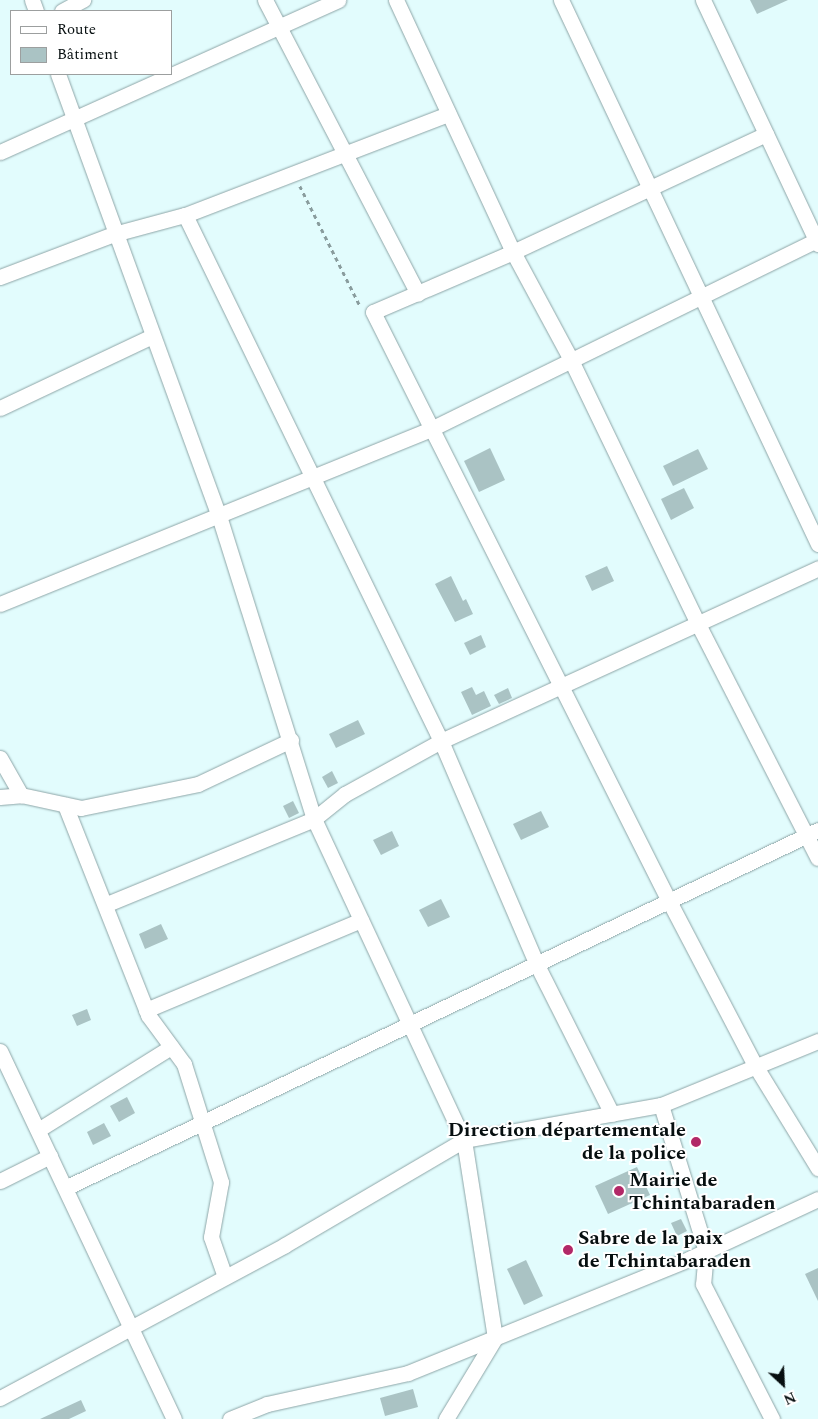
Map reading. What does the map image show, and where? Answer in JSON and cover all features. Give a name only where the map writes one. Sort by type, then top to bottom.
[{"type":"street","points":[[64,10],[83,0]]},
{"type":"street","points":[[265,0],[418,294]]},
{"type":"street","points":[[172,74],[338,0]]},
{"type":"street","points":[[396,0],[512,252],[570,358],[698,624],[813,832],[818,858]]},
{"type":"street","points":[[561,0],[699,297],[818,544]]},
{"type":"street","points":[[0,604],[433,428],[570,358],[817,241],[703,0]]},
{"type":"street","points":[[58,75],[114,234],[219,516],[291,740],[314,819],[464,1140],[495,1338],[446,1419]]},
{"type":"street","points":[[0,152],[73,117],[170,75]]},
{"type":"street","points":[[0,277],[114,234],[186,215],[448,114]]},
{"type":"street","points":[[766,134],[512,252],[373,312],[433,428],[668,899],[756,1067],[818,1168]]},
{"type":"street","points":[[186,215],[441,742],[536,964],[612,1114]]},
{"type":"street","points":[[0,408],[152,336]]},
{"type":"street","points":[[107,904],[314,819],[345,794],[441,742],[818,568]]},
{"type":"street","points":[[0,797],[22,795],[81,808],[198,784],[291,740]]},
{"type":"street","points":[[0,758],[22,795]]},
{"type":"street","points":[[65,804],[107,904],[146,1010],[184,1064],[221,1182],[211,1238],[225,1277]]},
{"type":"street","points":[[65,1188],[536,964],[668,899],[813,832]]},
{"type":"street","points":[[146,1010],[360,920]]},
{"type":"street","points":[[0,1398],[225,1277],[436,1158],[464,1140],[661,1105],[818,1041]]},
{"type":"street","points":[[38,1130],[171,1047]]},
{"type":"street","points":[[0,1051],[174,1419]]},
{"type":"street","points":[[661,1105],[706,1251],[703,1284],[772,1419]]},
{"type":"street","points":[[0,1181],[50,1156]]},
{"type":"street","points":[[230,1419],[267,1404],[408,1373],[706,1251],[818,1199]]},
{"type":"path","points":[[293,174],[360,306],[373,312]]},
{"type":"building","points":[[750,0],[788,0],[757,14]]},
{"type":"building","points":[[490,448],[505,480],[479,492],[464,461]]},
{"type":"building","points":[[698,449],[708,469],[673,486],[663,466]]},
{"type":"building","points":[[684,488],[694,508],[671,520],[661,499]]},
{"type":"building","points":[[607,566],[614,581],[592,591],[585,576]]},
{"type":"building","points":[[451,576],[463,601],[466,599],[473,614],[455,622],[435,584]]},
{"type":"building","points":[[481,635],[486,647],[470,655],[464,643]]},
{"type":"building","points":[[472,687],[476,695],[484,691],[491,706],[472,715],[461,692]]},
{"type":"building","points":[[508,688],[512,698],[499,704],[494,695]]},
{"type":"building","points":[[358,720],[365,734],[336,748],[329,734]]},
{"type":"building","points":[[332,771],[338,783],[328,788],[322,777]]},
{"type":"building","points":[[293,801],[299,813],[289,818],[283,806]]},
{"type":"building","points":[[541,811],[549,827],[521,840],[513,824]]},
{"type":"building","points":[[392,831],[399,846],[381,855],[373,840]]},
{"type":"building","points":[[441,899],[450,917],[428,927],[419,910]]},
{"type":"building","points":[[161,924],[168,939],[145,949],[139,934]]},
{"type":"building","points":[[87,1009],[91,1020],[77,1026],[72,1015]]},
{"type":"building","points":[[127,1097],[135,1113],[119,1122],[110,1106]]},
{"type":"building","points":[[104,1123],[111,1136],[93,1145],[87,1132]]},
{"type":"building","points":[[637,1167],[650,1195],[608,1214],[595,1186]]},
{"type":"building","points":[[681,1219],[687,1231],[677,1236],[671,1223]]},
{"type":"building","points":[[526,1260],[543,1296],[524,1305],[507,1269]]},
{"type":"building","points":[[818,1268],[818,1301],[805,1274]]},
{"type":"building","points":[[413,1389],[418,1407],[385,1416],[380,1398]]},
{"type":"building","points":[[81,1400],[86,1411],[69,1419],[40,1419]]},
{"type":"place","name":"Direction départementale de la police","points":[[696,1142]]},
{"type":"place","name":"Mairie de Tchintabaraden","points":[[619,1191]]},
{"type":"place","name":"Sabre de la paix de Tchintabaraden","points":[[568,1250]]}]
